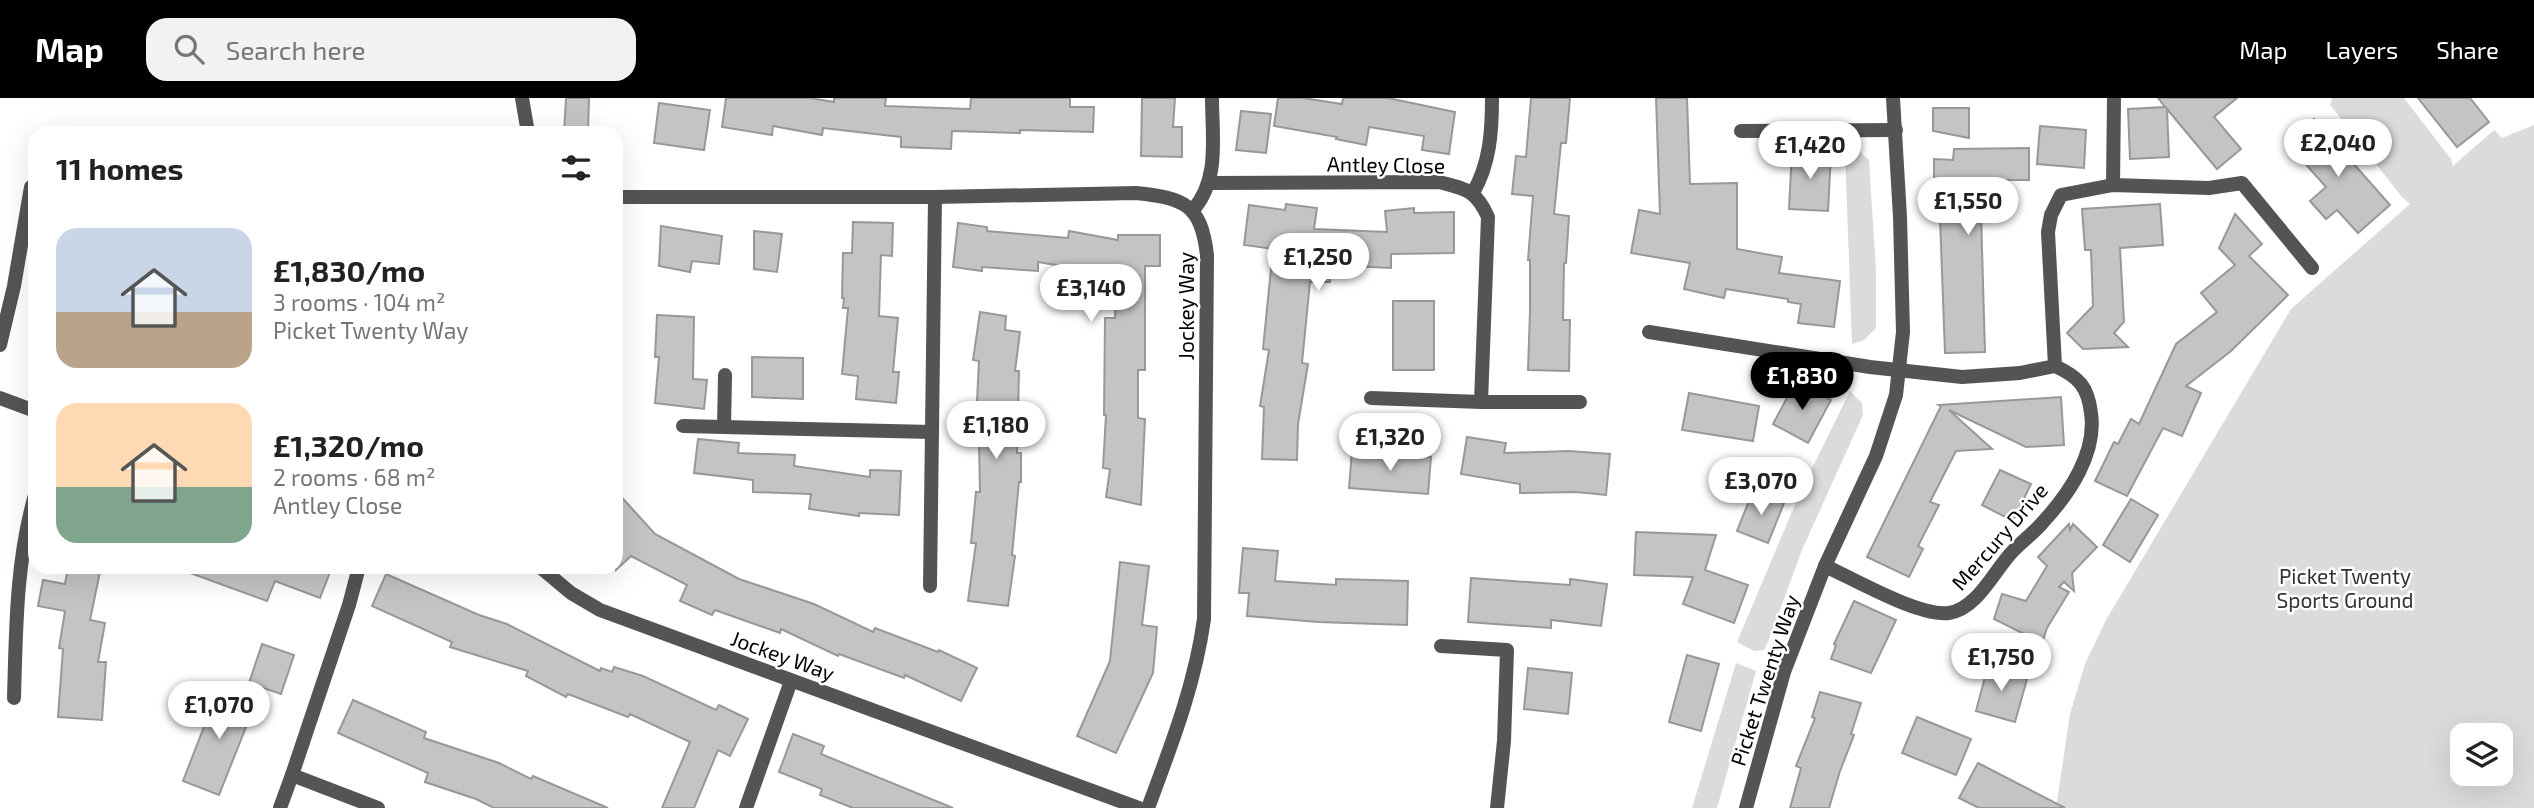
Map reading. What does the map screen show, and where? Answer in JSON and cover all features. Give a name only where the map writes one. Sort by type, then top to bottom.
[{"type":"street","points":[[523,98],[527,126]]},
{"type":"street","points":[[623,197],[935,197],[1136,193],[1164,196],[1193,210],[1202,200],[1210,183],[1212,98]]},
{"type":"street","points":[[1481,402],[1488,217],[1482,203],[1473,193],[1488,158],[1492,98]]},
{"type":"street","name":"Picket Twenty Way","points":[[1746,808],[1784,672],[1825,566],[1876,456],[1896,396],[1903,332],[1893,98]]},
{"type":"street","points":[[2113,185],[2114,99]]},
{"type":"street","points":[[1741,131],[1896,130]]},
{"type":"street","name":"Antley Close","points":[[1210,183],[1439,181],[1473,193]]},
{"type":"street","points":[[1649,332],[1899,371],[1962,377],[2020,373],[2055,366],[2048,232],[2051,215],[2055,203],[2062,195],[2113,185],[2209,188],[2242,183],[2312,268]]},
{"type":"street","points":[[930,586],[935,197]]},
{"type":"street","points":[[0,345],[14,286],[28,204]]},
{"type":"street","name":"Jockey Way","points":[[1148,808],[1187,700],[1198,660],[1204,620],[1207,255],[1205,236],[1193,210]]},
{"type":"street","name":"Mercury Drive","points":[[1825,566],[1927,611],[1950,613],[1963,609],[2013,551],[2044,522],[2067,491],[2087,456],[2091,441],[2090,403],[2083,386],[2073,374],[2055,366]]},
{"type":"street","points":[[724,427],[725,375]]},
{"type":"street","points":[[1371,398],[1580,402]]},
{"type":"street","points":[[6,400],[28,408]]},
{"type":"street","points":[[683,426],[932,432]]},
{"type":"street","points":[[14,698],[20,577],[28,524]]},
{"type":"street","points":[[281,808],[357,574]]},
{"type":"street","name":"Jockey Way","points":[[548,574],[570,593],[600,610],[1139,808]]},
{"type":"street","points":[[1441,646],[1507,650],[1504,741],[1497,808]]},
{"type":"street","points":[[746,808],[792,681]]},
{"type":"street","points":[[292,775],[378,808]]},
{"type":"green space","name":"Picket Twenty Sports Ground","points":[[2332,98],[2404,98],[2451,159],[2453,166],[2494,130],[2502,138],[2534,125],[2534,808],[2056,808],[2070,714],[2085,664],[2106,620],[2291,309],[2410,204],[2330,105]]},
{"type":"green space","points":[[1845,150],[1858,150],[1869,160],[1876,270],[1876,328],[1864,340],[1852,344]]},
{"type":"green space","points":[[1850,391],[1862,403],[1863,415],[1802,550],[1768,642],[1764,650],[1754,651],[1737,642],[1800,493]]},
{"type":"green space","points":[[1736,663],[1756,671],[1717,808],[1692,808]]},
{"type":"building","points":[[566,98],[589,98],[588,126],[564,126]]},
{"type":"building","points":[[726,98],[810,98],[834,102],[834,98],[886,98],[885,106],[970,109],[971,98],[1070,98],[1070,107],[1094,107],[1093,132],[952,131],[951,149],[901,147],[901,137],[823,128],[822,135],[773,126],[772,135],[722,127]]},
{"type":"building","points":[[1142,98],[1175,98],[1173,127],[1182,127],[1182,157],[1141,156]]},
{"type":"building","points":[[1278,98],[1303,98],[1342,104],[1343,98],[1388,98],[1455,112],[1449,154],[1422,150],[1424,136],[1369,127],[1366,145],[1274,126]]},
{"type":"building","points":[[1531,98],[1570,98],[1566,143],[1561,143],[1554,214],[1569,216],[1564,263],[1563,320],[1570,320],[1569,371],[1528,370],[1528,260],[1533,196],[1512,194],[1516,156],[1526,157]]},
{"type":"building","points":[[1656,98],[1687,98],[1690,184],[1737,183],[1737,249],[1782,257],[1779,273],[1840,281],[1834,327],[1798,323],[1801,304],[1788,302],[1788,299],[1726,289],[1724,298],[1684,289],[1690,263],[1631,253],[1639,210],[1660,214]]},
{"type":"building","points":[[2158,98],[2237,98],[2214,117],[2241,149],[2217,169],[2167,109],[2169,157],[2130,159],[2128,109],[2165,107]]},
{"type":"building","points":[[2418,98],[2470,98],[2489,122],[2457,147]]},
{"type":"building","points":[[659,103],[710,110],[704,150],[654,143]]},
{"type":"building","points":[[1933,108],[1969,108],[1969,138],[1933,131]]},
{"type":"building","points":[[1241,111],[1271,114],[1266,153],[1236,150]]},
{"type":"building","points":[[2314,119],[2390,205],[2358,233],[2337,210],[2326,219],[2310,201],[2326,187],[2287,143]]},
{"type":"building","points":[[2040,126],[2086,130],[2084,168],[2037,164]]},
{"type":"building","points":[[2029,148],[2029,180],[1980,180],[1985,352],[1945,353],[1939,191],[1934,191],[1934,159],[1953,160],[1954,149]]},
{"type":"building","points":[[1792,151],[1831,153],[1828,211],[1789,209]]},
{"type":"building","points":[[1286,204],[1317,208],[1314,229],[1387,232],[1385,211],[1414,208],[1414,213],[1454,212],[1454,253],[1391,254],[1391,268],[1330,265],[1330,282],[1310,282],[1302,363],[1308,364],[1298,424],[1297,460],[1262,459],[1264,407],[1260,406],[1269,350],[1263,349],[1273,249],[1244,245],[1249,205],[1285,210]]},
{"type":"building","points":[[2160,204],[2163,245],[2120,248],[2124,322],[2114,333],[2128,347],[2083,349],[2067,333],[2093,306],[2091,250],[2085,250],[2082,209]]},
{"type":"building","points":[[2235,214],[2262,244],[2249,256],[2288,295],[2231,351],[2186,386],[2201,393],[2182,436],[2163,428],[2127,496],[2095,481],[2114,442],[2118,444],[2131,419],[2139,424],[2176,344],[2217,312],[2201,293],[2235,265],[2219,248]]},
{"type":"building","points":[[853,222],[893,223],[892,256],[881,255],[879,316],[898,318],[893,372],[899,372],[896,403],[856,399],[858,376],[842,374],[848,308],[843,308],[842,298],[843,253],[852,253]]},
{"type":"building","points":[[958,223],[987,227],[987,231],[1068,238],[1069,231],[1118,240],[1118,235],[1160,235],[1160,266],[1145,266],[1145,370],[1138,370],[1138,418],[1145,419],[1141,505],[1106,497],[1110,469],[1103,468],[1106,415],[1105,318],[1115,318],[1116,275],[1038,262],[1038,271],[982,267],[982,271],[953,267]]},
{"type":"building","points":[[661,226],[722,236],[719,264],[692,261],[690,272],[659,266]]},
{"type":"building","points":[[754,231],[782,234],[777,272],[754,269]]},
{"type":"building","points":[[1393,301],[1434,301],[1434,370],[1393,370]]},
{"type":"building","points":[[980,312],[1006,316],[1005,330],[1020,332],[1015,371],[1019,371],[1017,453],[1021,453],[1021,482],[1008,606],[968,601],[976,543],[971,543],[976,492],[980,492],[979,443],[975,442],[979,361],[973,360]]},
{"type":"building","points":[[657,315],[694,317],[693,379],[707,380],[704,409],[655,403],[659,357],[655,357]]},
{"type":"building","points":[[752,357],[803,358],[803,399],[752,397]]},
{"type":"building","points":[[1796,381],[1831,400],[1808,443],[1773,424]]},
{"type":"building","points":[[1689,393],[1759,406],[1753,441],[1682,430]]},
{"type":"building","points":[[2061,397],[2064,445],[2026,447],[1949,410],[1992,449],[1956,451],[1930,502],[1939,505],[1918,546],[1923,549],[1909,577],[1867,557],[1941,406],[1939,405]]},
{"type":"building","points":[[1467,437],[1506,443],[1504,453],[1569,451],[1610,454],[1606,495],[1576,492],[1520,493],[1520,484],[1461,474]]},
{"type":"building","points":[[698,439],[739,443],[738,453],[795,455],[794,466],[870,477],[870,470],[901,471],[899,515],[859,513],[859,516],[809,509],[811,494],[753,492],[753,480],[694,473]]},
{"type":"building","points":[[1352,451],[1431,457],[1428,494],[1349,488]]},
{"type":"building","points":[[2000,470],[2031,484],[2013,521],[1982,505]]},
{"type":"building","points":[[1753,491],[1784,503],[1768,543],[1737,531]]},
{"type":"building","points":[[623,499],[655,534],[739,579],[814,604],[873,632],[875,628],[938,652],[939,650],[977,668],[961,701],[905,675],[904,678],[839,654],[838,656],[781,629],[780,633],[715,610],[712,615],[680,601],[687,585],[631,556],[623,563]]},
{"type":"building","points":[[2131,499],[2158,515],[2130,562],[2103,545]]},
{"type":"building","points":[[2069,524],[2070,530],[2073,524],[2097,547],[2072,573],[2074,591],[2064,582],[2059,587],[2069,592],[2047,628],[2042,643],[1994,619],[2002,594],[2026,601],[2047,566],[2038,557]]},
{"type":"building","points":[[1636,532],[1716,535],[1705,570],[1748,585],[1734,623],[1683,604],[1693,577],[1634,575]]},
{"type":"building","points":[[1243,548],[1278,551],[1275,581],[1336,585],[1336,579],[1408,581],[1407,625],[1247,616],[1249,593],[1239,593]]},
{"type":"building","points":[[1120,562],[1149,566],[1142,625],[1157,627],[1153,673],[1116,753],[1077,736],[1110,661]]},
{"type":"building","points":[[67,574],[100,574],[90,620],[105,623],[98,662],[106,662],[102,720],[58,717],[63,649],[59,648],[65,611],[38,606],[43,580],[65,584]]},
{"type":"building","points":[[193,574],[329,574],[320,598],[275,581],[267,601]]},
{"type":"building","points":[[386,574],[479,615],[507,624],[600,671],[601,668],[612,672],[614,667],[643,676],[716,710],[719,705],[748,719],[730,756],[718,750],[694,808],[662,808],[690,742],[630,714],[628,717],[568,694],[566,697],[526,676],[528,671],[450,647],[452,642],[372,606]]},
{"type":"building","points":[[1471,578],[1570,585],[1570,579],[1607,584],[1601,626],[1551,620],[1551,628],[1468,622]]},
{"type":"building","points":[[1854,601],[1896,620],[1871,673],[1831,659],[1836,645],[1834,644]]},
{"type":"building","points":[[262,644],[294,655],[281,694],[249,683]]},
{"type":"building","points":[[1687,655],[1719,664],[1701,731],[1669,722]]},
{"type":"building","points":[[1989,662],[2027,679],[2015,722],[1976,711]]},
{"type":"building","points":[[1528,668],[1572,673],[1568,714],[1524,709]]},
{"type":"building","points":[[219,688],[256,702],[219,795],[183,781]]},
{"type":"building","points":[[1820,692],[1861,703],[1851,734],[1854,735],[1829,808],[1790,808],[1801,768],[1796,766],[1815,718],[1812,717]]},
{"type":"building","points":[[353,700],[426,732],[424,738],[499,763],[531,779],[533,776],[608,808],[494,808],[425,782],[428,773],[338,733]]},
{"type":"building","points":[[1917,717],[1971,739],[1956,775],[1902,753]]},
{"type":"building","points":[[793,734],[824,746],[821,754],[953,808],[853,808],[820,795],[822,789],[779,772]]},
{"type":"building","points":[[1978,763],[2065,808],[1979,808],[1959,798]]}]
